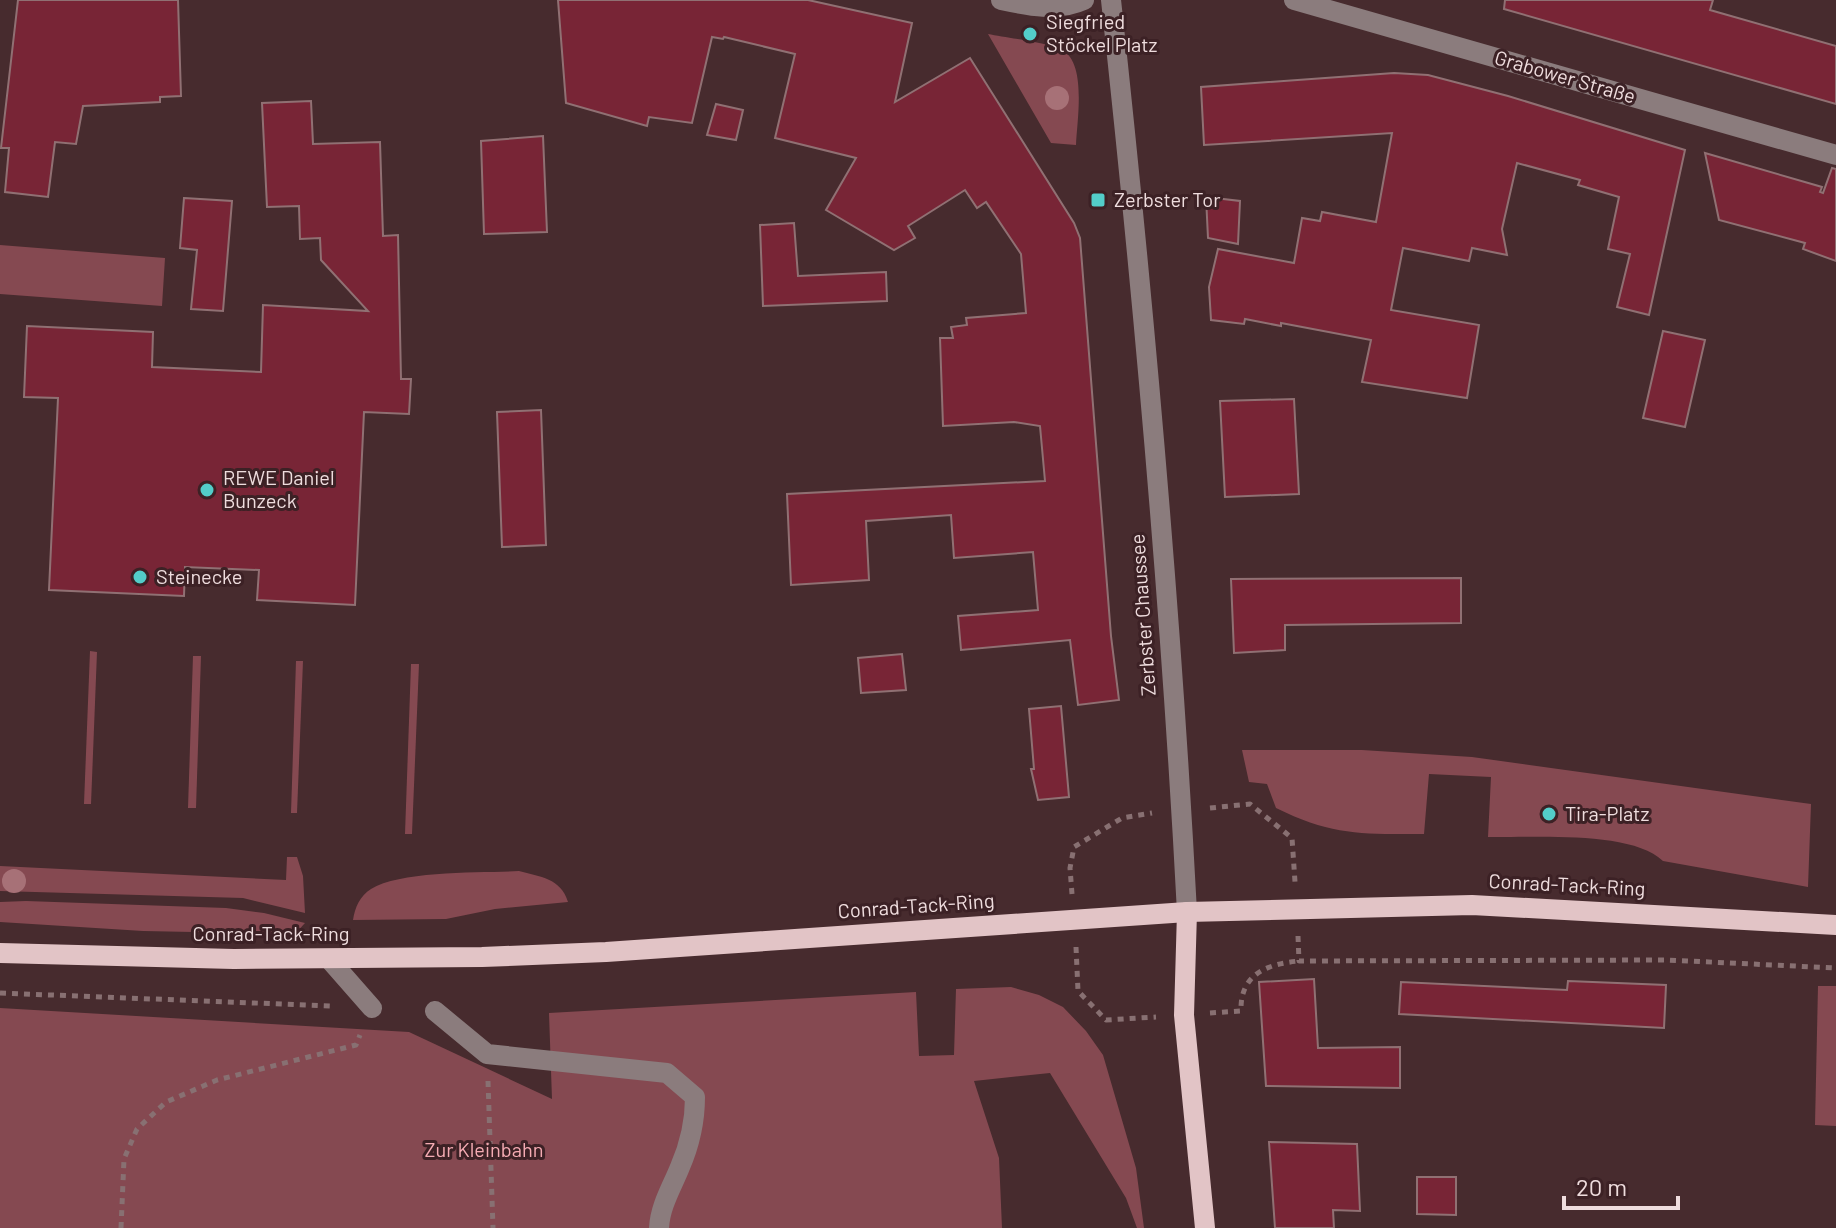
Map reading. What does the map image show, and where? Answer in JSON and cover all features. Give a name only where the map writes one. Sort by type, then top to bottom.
[{"type":"main road","name":"Conrad-Tack-Ring","points":[[0,953],[329,959],[482,957],[606,952],[1187,912],[1472,905],[1836,925]]},
{"type":"main road","name":"Zerbster Chaussee","points":[[1187,912],[1184,1015],[1205,1228]]},
{"type":"street","points":[[1001,0],[1057,8],[1084,0]]},
{"type":"street","name":"Zerbster Chaussee","points":[[1111,0],[1154,444],[1187,912]]},
{"type":"street","name":"Grabower Straße","points":[[1294,0],[1836,155]]},
{"type":"street","points":[[329,959],[372,1008]]},
{"type":"street","points":[[435,1011],[487,1054],[667,1073],[695,1097],[695,1122],[683,1162],[660,1215],[659,1228]]},
{"type":"path","points":[[1292,838],[1299,961],[1667,960],[1836,968]]},
{"type":"path","points":[[0,993],[372,1008],[356,1045],[217,1080],[166,1102],[137,1129],[124,1159],[121,1228]]},
{"type":"path","points":[[487,1054],[493,1228]]},
{"type":"green space","points":[[988,34],[1046,45],[1062,50],[1070,57],[1078,79],[1079,93],[1076,145],[1051,143]]},
{"type":"green space","points":[[0,245],[165,258],[162,306],[0,294]]},
{"type":"green space","points":[[90,651],[97,652],[91,804],[84,804]]},
{"type":"green space","points":[[193,656],[201,656],[196,808],[188,808]]},
{"type":"green space","points":[[296,661],[303,661],[297,813],[291,813]]},
{"type":"green space","points":[[411,664],[419,664],[412,834],[405,834]]},
{"type":"green space","name":"Tira-Platz","points":[[1242,750],[1362,750],[1472,757],[1811,804],[1808,887],[1663,861],[1648,851],[1605,840],[1488,837],[1491,777],[1429,774],[1424,834],[1332,829],[1276,808],[1267,784],[1249,782]]},
{"type":"green space","points":[[287,857],[297,857],[303,876],[305,913],[243,898],[0,891],[0,866],[286,880]]},
{"type":"green space","points":[[519,871],[555,883],[568,902],[495,909],[446,919],[353,920],[364,895],[384,883],[421,875]]},
{"type":"green space","points":[[0,902],[226,908],[305,923],[295,934],[143,931],[0,922]]},
{"type":"green space","points":[[1818,986],[1836,986],[1836,1126],[1815,1125]]},
{"type":"green space","name":"Zur Kleinbahn","points":[[1011,987],[1039,995],[1063,1007],[1103,1055],[1136,1168],[1144,1228],[1137,1228],[1126,1198],[1050,1073],[974,1081],[999,1158],[1002,1228],[0,1228],[0,1008],[409,1032],[552,1099],[549,1013],[916,992],[919,1056],[954,1055],[956,989]]},
{"type":"building","points":[[18,0],[178,0],[181,96],[160,97],[160,102],[83,106],[76,144],[55,142],[48,197],[5,192],[9,148],[1,148]]},
{"type":"building","points":[[558,0],[808,0],[912,23],[895,102],[970,58],[1074,223],[1080,238],[1111,636],[1119,700],[1078,705],[1070,640],[961,650],[958,616],[1038,610],[1033,552],[954,558],[951,515],[866,521],[869,580],[791,585],[787,494],[1045,481],[1040,426],[1014,422],[943,426],[940,338],[953,338],[951,327],[967,325],[966,318],[1026,313],[1021,254],[986,202],[977,208],[965,190],[908,226],[915,238],[894,250],[826,210],[856,158],[775,138],[795,54],[724,37],[712,37],[692,123],[649,117],[647,126],[566,103]]},
{"type":"building","points":[[1505,0],[1713,0],[1710,10],[1836,46],[1836,104],[1504,9]]},
{"type":"building","points":[[1394,73],[1428,75],[1508,96],[1685,150],[1649,315],[1617,307],[1630,254],[1608,249],[1619,197],[1578,185],[1580,180],[1517,163],[1502,229],[1507,255],[1472,248],[1469,261],[1403,248],[1391,310],[1479,325],[1467,398],[1362,382],[1371,340],[1281,323],[1281,326],[1245,319],[1244,324],[1211,320],[1209,287],[1218,249],[1294,263],[1302,218],[1320,221],[1322,212],[1376,222],[1392,133],[1204,145],[1201,87]]},
{"type":"building","name":"REWE Daniel Bunzeck","points":[[311,101],[313,144],[380,142],[383,236],[398,235],[401,379],[411,379],[409,414],[364,412],[355,605],[257,600],[259,570],[185,567],[184,596],[49,590],[58,398],[24,397],[27,326],[153,332],[152,367],[261,372],[263,305],[368,311],[321,260],[320,238],[300,239],[299,206],[267,207],[262,103]]},
{"type":"building","points":[[716,104],[743,110],[736,140],[707,135]]},
{"type":"building","points":[[543,136],[547,232],[484,234],[481,141]]},
{"type":"building","points":[[1705,153],[1822,187],[1820,192],[1823,193],[1832,168],[1836,169],[1836,261],[1803,249],[1805,243],[1719,220]]},
{"type":"building","points":[[1206,197],[1240,201],[1238,244],[1208,238]]},
{"type":"building","points":[[184,198],[232,201],[223,311],[191,309],[197,250],[180,248]]},
{"type":"building","points":[[794,223],[798,276],[886,272],[887,301],[763,306],[760,225]]},
{"type":"building","points":[[1663,331],[1705,340],[1685,427],[1643,418]]},
{"type":"building","points":[[1294,399],[1299,494],[1225,497],[1220,401]]},
{"type":"building","points":[[541,410],[546,545],[502,547],[497,412]]},
{"type":"building","points":[[1461,578],[1461,623],[1285,625],[1285,650],[1234,653],[1231,579]]},
{"type":"building","points":[[902,654],[906,690],[861,693],[858,658]]},
{"type":"building","points":[[1061,706],[1069,797],[1038,800],[1031,769],[1034,769],[1029,709]]},
{"type":"building","points":[[1314,979],[1318,1048],[1400,1047],[1400,1088],[1266,1086],[1259,982]]},
{"type":"building","points":[[1568,981],[1666,985],[1664,1028],[1399,1014],[1401,982],[1567,990]]},
{"type":"building","points":[[1269,1142],[1357,1144],[1360,1211],[1333,1210],[1334,1228],[1275,1228]]},
{"type":"building","points":[[1417,1177],[1456,1177],[1456,1215],[1417,1214]]},
{"type":"place","name":"Siegfried Stöckel Platz","points":[[1030,34]]},
{"type":"place","name":"Zerbster Tor","points":[[1098,200]]},
{"type":"place","name":"REWE Daniel Bunzeck","points":[[207,490]]},
{"type":"place","name":"Steinecke","points":[[140,577]]},
{"type":"place","name":"Tira-Platz","points":[[1549,814]]}]
